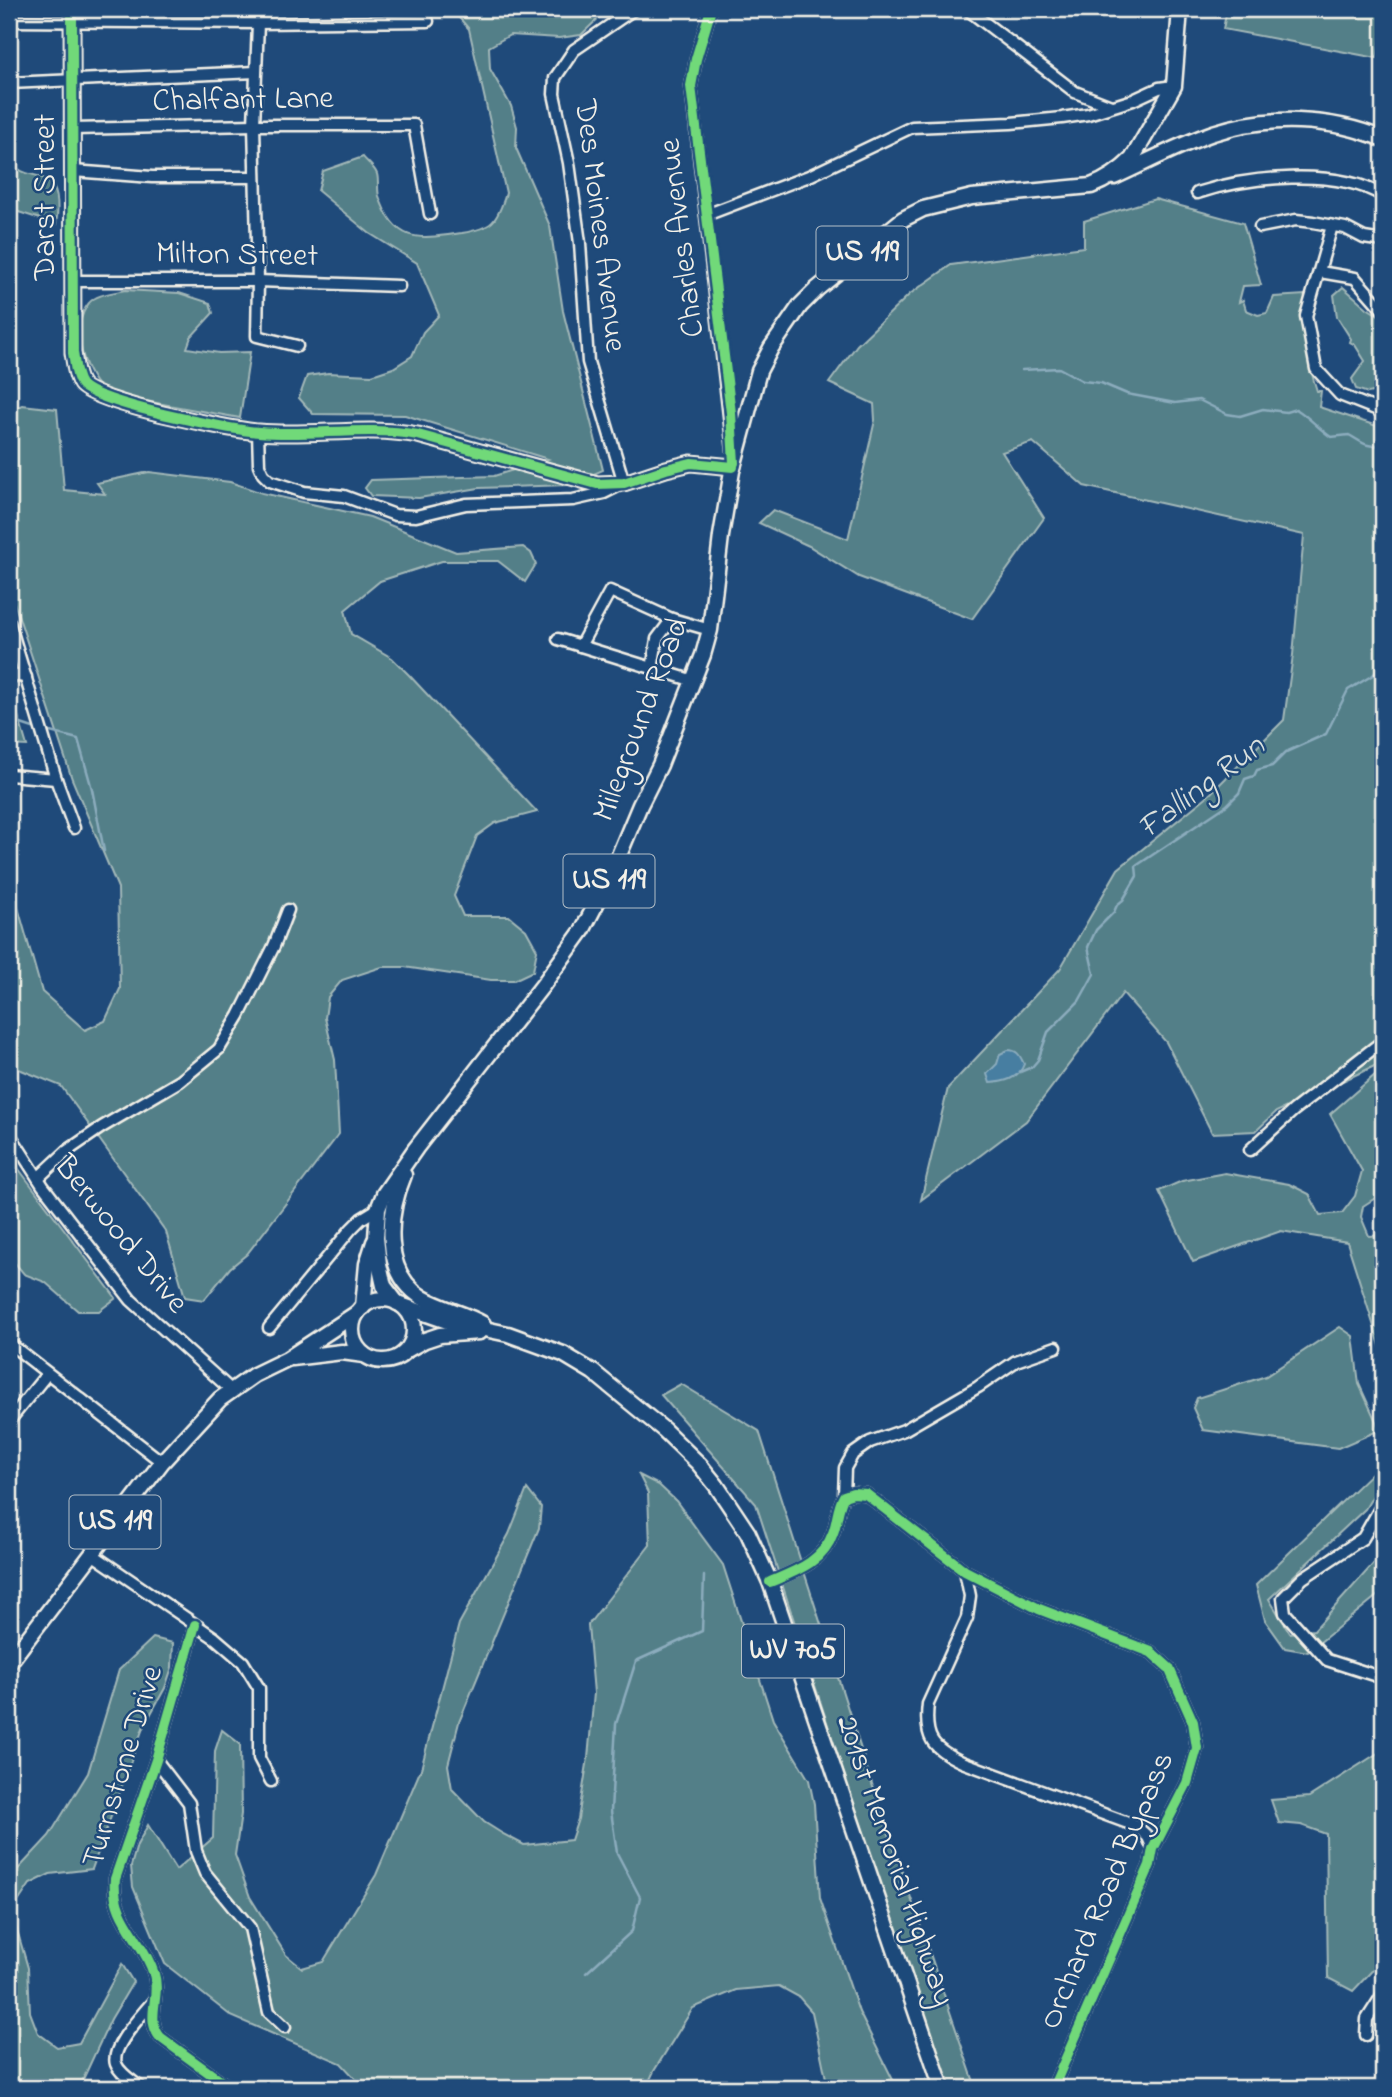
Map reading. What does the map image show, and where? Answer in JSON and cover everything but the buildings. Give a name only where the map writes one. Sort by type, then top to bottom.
[{"type":"main road","name":"US 119","points":[[733,467],[759,371],[784,327],[817,289],[903,219],[940,203],[1008,193],[1073,189],[1107,180],[1132,159],[1174,86],[1180,9]]},
{"type":"main road","name":"Darst Street","points":[[72,15],[73,353],[75,370],[81,384],[90,393],[136,407],[258,432]]},
{"type":"main road","points":[[1107,180],[1205,136],[1254,123],[1291,120],[1328,124],[1366,132],[1383,139]]},
{"type":"main road","points":[[258,432],[395,430],[597,484],[624,483],[691,463],[733,467]]},
{"type":"main road","name":"Mileground Road","points":[[360,1310],[367,1264],[376,1238],[379,1208],[384,1195],[416,1148],[582,931],[610,880],[694,681],[710,630],[724,515],[733,467]]},
{"type":"main road","points":[[416,1148],[394,1202],[391,1223],[392,1245],[401,1274],[415,1293],[425,1299],[467,1315],[493,1329]]},
{"type":"main road","name":"Mileground Road","points":[[376,1238],[384,1286],[399,1304]]},
{"type":"main road","points":[[382,1299],[399,1304],[408,1312],[414,1331],[407,1350],[391,1360],[374,1360],[364,1355],[355,1345],[352,1328],[360,1310],[382,1299]]},
{"type":"main road","name":"201st Memorial Highway","points":[[399,1304],[447,1321],[493,1329],[563,1354],[593,1372],[664,1430],[699,1464],[723,1495],[748,1533],[770,1582],[942,2088]]},
{"type":"main road","name":"US 119","points":[[9,1663],[162,1462],[188,1432],[231,1390],[287,1359],[360,1310]]},
{"type":"main road","name":"201st Memorial Highway","points":[[407,1350],[440,1335],[493,1329]]},
{"type":"main road","name":"US 119","points":[[287,1359],[342,1352],[364,1355]]},
{"type":"street","name":"Des Moines Avenue","points":[[624,483],[588,362],[580,243],[554,86],[555,78],[574,50],[634,9]]},
{"type":"street","name":"Charles Avenue","points":[[711,9],[691,86],[731,413],[733,467]]},
{"type":"street","points":[[967,9],[1075,92],[1111,106]]},
{"type":"street","points":[[9,20],[72,15],[258,23],[428,21]]},
{"type":"street","points":[[258,23],[254,125],[257,336],[297,346]]},
{"type":"street","points":[[9,83],[256,72]]},
{"type":"street","points":[[706,215],[809,176],[912,127],[1011,123],[1088,114],[1147,95],[1159,88],[1174,86]]},
{"type":"street","name":"Chalfant Lane","points":[[73,129],[414,125],[430,214]]},
{"type":"street","points":[[73,171],[152,177],[254,177]]},
{"type":"street","points":[[1197,193],[1249,181],[1282,178],[1331,179],[1374,190],[1383,196]]},
{"type":"street","points":[[1261,227],[1296,220],[1345,228],[1364,238],[1383,241]]},
{"type":"street","points":[[1332,226],[1306,316],[1316,369],[1340,395],[1383,412]]},
{"type":"street","points":[[1320,272],[1354,278],[1383,310]]},
{"type":"street","name":"Milton Street","points":[[73,281],[258,281],[399,286]]},
{"type":"street","points":[[258,432],[259,465],[270,481],[304,492],[344,496],[396,515],[416,516],[466,504],[573,500],[604,493],[624,483]]},
{"type":"street","points":[[580,646],[610,591],[672,619],[710,630]]},
{"type":"street","points":[[652,669],[657,639],[672,619]]},
{"type":"street","points":[[9,622],[56,779],[74,828]]},
{"type":"street","points":[[558,639],[694,681]]},
{"type":"street","points":[[9,675],[26,677]]},
{"type":"street","points":[[9,775],[56,779]]},
{"type":"street","points":[[38,1178],[67,1151],[180,1081],[219,1049],[274,946],[288,910]]},
{"type":"street","points":[[1250,1150],[1294,1110],[1383,1041]]},
{"type":"street","name":"Berwood Drive","points":[[9,1133],[38,1178],[131,1300],[231,1390]]},
{"type":"street","name":"Mileground Road","points":[[269,1328],[351,1229],[379,1208]]},
{"type":"street","points":[[9,1343],[162,1462]]},
{"type":"street","points":[[770,1582],[811,1563],[826,1548],[834,1531],[838,1506],[844,1496],[845,1468],[853,1454],[870,1441],[904,1430],[978,1387],[1016,1361],[1056,1347]]},
{"type":"street","points":[[9,1421],[47,1374]]},
{"type":"street","name":"Orchard Road Bypass","points":[[844,1496],[853,1493],[866,1494],[965,1571],[1039,1609],[1152,1652],[1169,1668],[1193,1722],[1197,1748],[1187,1783],[1153,1849],[1150,1865],[1053,2088]]},
{"type":"street","points":[[1383,1503],[1363,1538],[1303,1578],[1283,1598],[1285,1613],[1327,1660],[1383,1678]]},
{"type":"street","points":[[92,1554],[215,1638],[243,1662],[259,1688],[259,1758],[271,1781]]},
{"type":"street","points":[[965,1571],[970,1596],[967,1618],[928,1704],[926,1718],[931,1742],[948,1756],[962,1762],[1136,1826],[1148,1837],[1153,1849]]},
{"type":"street","name":"Turnstone Drive","points":[[195,1625],[156,1760],[115,1879],[114,1894],[123,1919],[154,1972],[154,2029],[160,2037],[230,2088]]},
{"type":"street","points":[[156,1760],[190,1803],[196,1852],[205,1873],[250,1928],[269,2012],[285,2027]]},
{"type":"street","points":[[1366,2035],[1367,2019],[1383,1994]]},
{"type":"street","points":[[141,2088],[120,2070],[116,2065],[116,2058],[125,2036],[156,1998]]},
{"type":"green space","points":[[440,9],[608,9],[581,35],[559,38],[510,35],[489,47],[490,69],[511,106],[517,127],[516,148],[550,226],[563,311],[603,470],[569,485],[479,488],[419,498],[371,496],[365,488],[371,480],[494,476],[548,459],[405,415],[313,414],[299,398],[307,376],[328,373],[372,375],[393,368],[412,356],[423,332],[439,315],[417,263],[369,233],[318,191],[323,171],[363,157],[377,174],[379,196],[393,223],[401,231],[422,237],[480,229],[496,218],[503,203],[506,193],[469,29],[455,13]]},
{"type":"green space","points":[[1227,9],[1383,9],[1383,27],[1377,58],[1223,29]]},
{"type":"green space","points":[[9,161],[20,170],[44,178],[52,185],[57,201],[56,224],[9,209]]},
{"type":"green space","points":[[1155,199],[1243,223],[1261,285],[1243,286],[1239,302],[1243,300],[1246,310],[1258,315],[1267,313],[1274,297],[1305,295],[1307,344],[1313,379],[1317,391],[1321,391],[1319,407],[1383,428],[1383,1062],[1276,1112],[1256,1131],[1212,1133],[1166,1042],[1123,993],[1026,1121],[921,1200],[948,1088],[1060,969],[1118,869],[1210,794],[1284,720],[1304,535],[1084,486],[1033,442],[1002,452],[1044,518],[972,619],[859,577],[809,546],[759,523],[773,510],[848,539],[875,420],[874,404],[829,383],[857,345],[910,294],[951,265],[1084,247],[1084,221]]},
{"type":"green space","points":[[1343,287],[1383,318],[1383,390],[1368,393],[1356,389],[1352,379],[1365,361],[1350,342],[1351,339],[1337,317],[1334,295]]},
{"type":"green space","points":[[125,290],[179,293],[210,303],[213,313],[191,337],[187,348],[219,353],[250,352],[240,418],[107,394],[99,386],[86,365],[82,352],[80,325],[83,313],[96,298]]},
{"type":"green space","points":[[22,405],[57,409],[64,490],[105,494],[97,483],[149,472],[230,482],[262,493],[370,517],[456,552],[523,547],[531,553],[536,564],[525,582],[498,561],[442,561],[380,581],[345,610],[351,634],[392,658],[537,812],[495,823],[477,836],[454,896],[463,916],[509,916],[526,930],[537,950],[533,971],[514,980],[491,980],[404,967],[382,967],[342,980],[328,997],[325,1018],[335,1060],[339,1134],[247,1254],[230,1268],[204,1300],[185,1297],[166,1232],[61,1086],[9,1065],[9,861],[13,871],[17,904],[42,992],[85,1030],[105,1021],[120,989],[118,888],[72,779],[9,587],[9,411]]},
{"type":"green space","points":[[9,685],[27,746],[9,745]]},
{"type":"green space","points":[[1383,1068],[1383,1193],[1363,1206],[1361,1217],[1369,1236],[1383,1235],[1383,1355],[1347,1242],[1281,1231],[1193,1262],[1159,1191],[1182,1181],[1225,1173],[1289,1184],[1309,1194],[1320,1215],[1342,1213],[1355,1196],[1362,1171],[1330,1114]]},
{"type":"green space","points":[[9,1156],[116,1298],[99,1311],[78,1311],[45,1282],[24,1274],[9,1256]]},
{"type":"green space","points":[[1340,1327],[1353,1336],[1359,1384],[1380,1430],[1338,1448],[1203,1430],[1193,1408],[1197,1398],[1266,1376]]},
{"type":"green space","points":[[681,1384],[759,1431],[874,1790],[976,2088],[946,2088],[756,1504],[661,1395]]},
{"type":"green space","points":[[1383,1462],[1383,1479],[1365,1509],[1269,1599],[1290,1633],[1314,1630],[1383,1553],[1383,1591],[1308,1652],[1285,1648],[1265,1620],[1256,1585]]},
{"type":"green space","points":[[639,1475],[659,1485],[676,1501],[723,1565],[773,1720],[809,1780],[814,1804],[820,1898],[859,2012],[897,2088],[828,2088],[812,2012],[799,1997],[779,1986],[736,1990],[693,2008],[646,2088],[361,2088],[341,2063],[231,2016],[165,1964],[133,1887],[131,1866],[137,1845],[148,1825],[176,1870],[213,1838],[215,1751],[222,1730],[240,1744],[241,1814],[235,1855],[250,1897],[286,1955],[302,1968],[323,1962],[376,1875],[421,1769],[459,1624],[509,1534],[527,1489],[541,1507],[539,1528],[459,1722],[448,1765],[452,1789],[484,1822],[503,1834],[524,1845],[571,1840],[578,1819],[588,1758],[594,1693],[588,1625],[650,1545],[648,1493]]},
{"type":"green space","points":[[153,1638],[173,1643],[172,1667],[165,1688],[143,1728],[92,1869],[50,1874],[30,1884],[18,1902],[15,1923],[28,1968],[30,2012],[38,2033],[57,2047],[79,2043],[122,1964],[133,1982],[111,2019],[79,2088],[9,2088],[9,1879],[49,1836],[88,1773],[119,1670]]},
{"type":"green space","points":[[1378,1753],[1383,1758],[1383,1959],[1353,1991],[1328,1978],[1326,1834],[1301,1825],[1279,1823],[1271,1800],[1309,1797]]},
{"type":"water","points":[[1008,1050],[1020,1056],[1024,1064],[1022,1069],[1010,1079],[990,1083],[987,1074],[997,1064],[1000,1054]]},
{"type":"waterway","points":[[1022,370],[1059,368],[1083,381],[1101,383],[1127,394],[1175,403],[1199,400],[1227,414],[1240,416],[1263,409],[1286,412],[1296,409],[1331,437],[1349,435],[1369,445],[1383,444]]},
{"type":"waterway","name":"Falling Run","points":[[1020,1072],[1032,1067],[1038,1060],[1048,1032],[1079,1001],[1094,974],[1088,947],[1096,930],[1123,900],[1137,876],[1136,866],[1227,805],[1239,793],[1245,779],[1254,776],[1257,770],[1272,766],[1286,752],[1326,734],[1348,690],[1373,675],[1383,665]]},
{"type":"waterway","points":[[9,720],[33,728]]},
{"type":"waterway","points":[[50,732],[78,739],[92,789],[104,851]]},
{"type":"waterway","points":[[586,1973],[632,1931],[640,1897],[617,1853],[611,1811],[616,1724],[636,1661],[702,1631],[704,1576]]},
{"type":"cycle path","points":[[72,9],[73,353],[79,380],[91,391],[136,407],[244,430],[279,433],[378,431],[418,435],[597,484],[624,483],[691,463],[733,467]]},
{"type":"cycle path","points":[[711,9],[691,86],[731,413],[734,463]]},
{"type":"cycle path","points":[[770,1582],[816,1558],[833,1533],[844,1496],[853,1493],[866,1494],[965,1571],[1039,1609],[1151,1652],[1169,1668],[1193,1722],[1197,1748],[1187,1783],[1153,1849],[1150,1865],[1053,2088]]},
{"type":"cycle path","points":[[195,1625],[156,1760],[115,1879],[115,1893],[123,1917],[154,1974],[156,1991],[153,2015],[160,2037],[230,2088]]}]
